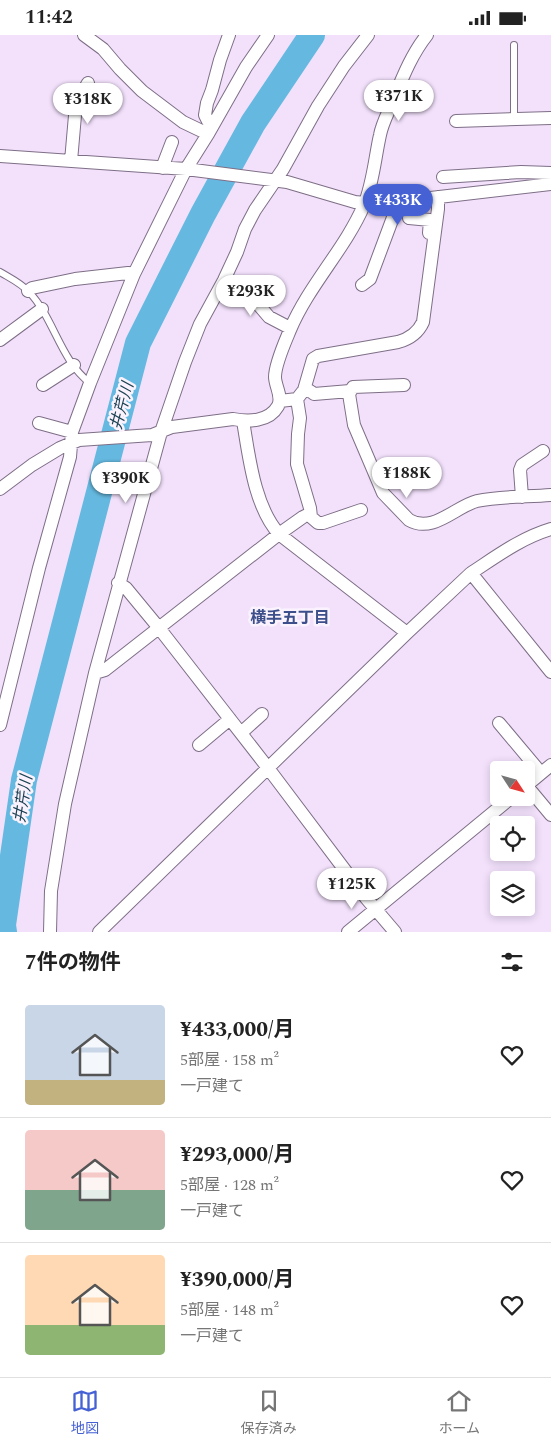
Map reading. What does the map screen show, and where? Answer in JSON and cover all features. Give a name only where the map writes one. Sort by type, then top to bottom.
[{"type":"street","points":[[84,35],[103,49],[142,91],[183,122],[210,130]]},
{"type":"street","points":[[210,130],[205,115],[207,103],[229,35]]},
{"type":"street","points":[[0,725],[39,568],[90,383],[134,274],[210,130],[246,67],[268,35]]},
{"type":"street","points":[[50,932],[51,891],[65,804],[95,673],[156,434],[200,324],[224,280],[245,229],[318,106],[344,66],[368,35]]},
{"type":"street","points":[[39,423],[74,438],[156,434],[172,427],[233,419],[243,421],[261,420],[273,412],[280,401],[275,377],[277,367],[290,328],[365,203],[380,132],[405,72],[419,45],[427,35]]},
{"type":"street","points":[[72,161],[76,104],[88,83]]},
{"type":"street","points":[[456,121],[551,118]]},
{"type":"street","points":[[162,168],[172,142]]},
{"type":"street","points":[[0,156],[189,170],[287,182],[355,202],[365,203],[396,202],[551,185]]},
{"type":"street","points":[[443,177],[521,172],[551,173]]},
{"type":"street","points":[[311,517],[297,464],[301,395],[313,359],[318,356],[398,342],[408,339],[420,329],[433,246],[438,197]]},
{"type":"street","points":[[421,199],[418,208],[409,218],[430,220],[427,251]]},
{"type":"street","points":[[362,285],[370,279],[395,212],[396,202]]},
{"type":"street","points":[[28,291],[32,288],[75,279],[128,273],[134,274]]},
{"type":"street","points":[[224,280],[231,282],[250,295],[269,317],[290,328]]},
{"type":"street","points":[[0,340],[42,309]]},
{"type":"street","points":[[42,385],[74,365]]},
{"type":"street","points":[[404,385],[353,387],[349,394],[354,425],[383,493],[409,520],[421,524],[447,517],[475,501],[551,495]]},
{"type":"street","points":[[280,401],[310,391],[314,394],[350,391]]},
{"type":"street","points":[[243,421],[254,481],[267,517],[279,533],[407,633]]},
{"type":"street","points":[[0,489],[74,438]]},
{"type":"street","points":[[522,497],[520,470],[522,465],[543,451]]},
{"type":"street","points":[[95,673],[105,670],[279,533],[303,517],[307,515],[318,523],[322,523],[361,510]]},
{"type":"street","points":[[99,932],[471,573],[510,547],[532,535],[551,529]]},
{"type":"street","points":[[471,573],[551,672]]},
{"type":"street","points":[[118,583],[126,588],[159,628],[268,768],[360,891],[395,932]]},
{"type":"street","points":[[240,733],[262,714]]},
{"type":"street","points":[[199,745],[230,719]]},
{"type":"street","points":[[499,723],[546,769],[535,778]]},
{"type":"street","points":[[535,796],[551,815]]},
{"type":"street","points":[[348,932],[501,806]]},
{"type":"lane","points":[[514,45],[514,119]]},
{"type":"lane","points":[[0,272],[28,291],[42,309],[74,365],[90,383]]},
{"type":"waterway","name":"井芹川","points":[[4,932],[3,925],[24,780],[138,343],[203,214],[253,123],[312,35]]},
{"type":"district","name":"横手五丁目","points":[[290,618]]}]
